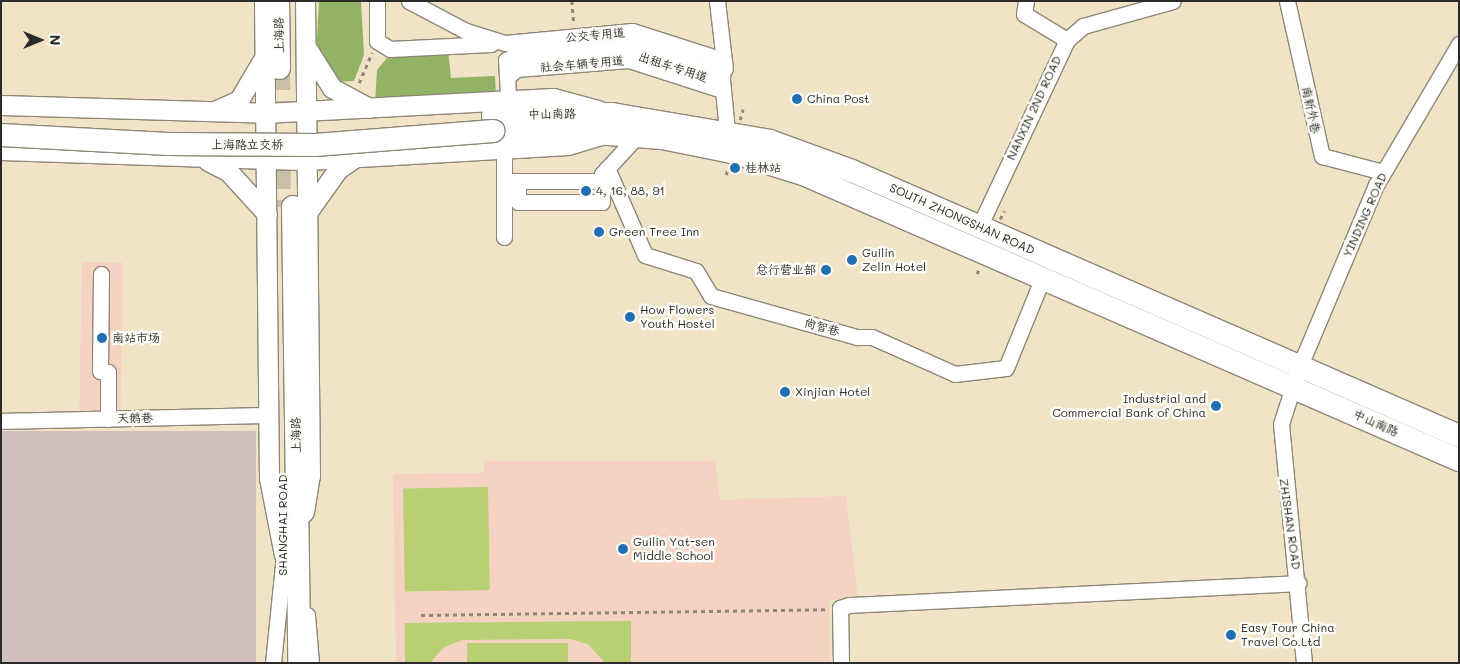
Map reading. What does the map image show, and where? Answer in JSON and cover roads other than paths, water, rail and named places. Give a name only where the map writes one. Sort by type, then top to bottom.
[{"type":"highway","name":"上海路","points":[[278,1],[278,64]]},
{"type":"highway","name":"上海路","points":[[278,64],[290,1]]},
{"type":"highway","name":"上海路立交桥","points":[[1,122],[315,131],[496,131]]},
{"type":"highway","name":"SOUTH ZHONGSHAN ROAD","points":[[611,123],[730,132],[810,155],[979,226],[1296,378]]},
{"type":"highway","name":"SOUTH ZHONGSHAN ROAD","points":[[611,123],[638,135],[732,152],[803,174],[1042,277],[1296,378]]},
{"type":"highway","name":"中山南路","points":[[496,131],[611,123]]},
{"type":"highway","name":"上海路立交桥","points":[[1,135],[168,144],[315,145],[496,131]]},
{"type":"highway","name":"SHANGHAI ROAD","points":[[285,663],[290,555],[287,210]]},
{"type":"highway","name":"中山南路","points":[[1296,378],[1459,436]]},
{"type":"highway","name":"中山南路","points":[[1296,378],[1459,460]]},
{"type":"highway","points":[[290,555],[299,663]]},
{"type":"main road","points":[[264,1],[278,64],[265,113],[265,161],[287,210]]},
{"type":"main road","points":[[290,555],[269,478],[269,415],[287,210],[308,160],[305,1]]},
{"type":"main road","points":[[306,47],[332,88],[373,109]]},
{"type":"main road","points":[[208,112],[239,100],[257,75],[278,64]]},
{"type":"main road","points":[[1,105],[265,113],[373,109],[507,78],[611,123]]},
{"type":"main road","points":[[1,150],[207,160],[308,160],[356,156],[496,131],[568,145],[611,123]]},
{"type":"main road","points":[[287,210],[316,193],[338,169],[356,156]]},
{"type":"main road","points":[[207,160],[228,171],[287,210]]},
{"type":"street","points":[[377,1],[377,41],[390,49],[505,43],[507,78]]},
{"type":"street","name":"公交专用道","points":[[409,1],[466,31],[505,43],[632,31],[720,59],[722,86]]},
{"type":"street","points":[[717,1],[730,132]]},
{"type":"street","points":[[1026,1],[1024,14],[1067,40]]},
{"type":"street","name":"NANXIN 2ND ROAD","points":[[979,226],[1067,40],[1096,21],[1173,1]]},
{"type":"street","name":"南新外巷","points":[[1288,1],[1322,156],[1383,172]]},
{"type":"street","name":"YINDING ROAD","points":[[1296,378],[1383,172],[1459,44]]},
{"type":"street","name":"社会车辆专用道","points":[[507,78],[517,69],[629,60],[722,86]]},
{"type":"street","points":[[722,86],[730,132]]},
{"type":"street","points":[[496,131],[513,184],[504,237]]},
{"type":"street","points":[[513,184],[604,180],[638,135]]},
{"type":"street","name":"尚智巷","points":[[604,180],[645,256],[696,271],[711,296],[857,337],[872,337],[955,374],[1006,368],[1042,277]]},
{"type":"street","points":[[101,274],[100,371],[108,372],[108,419]]},
{"type":"street","name":"ZHISHAN ROAD","points":[[1296,378],[1281,424],[1280,457],[1298,584],[1304,663]]},
{"type":"street","name":"天鹅巷","points":[[1,421],[269,415]]},
{"type":"street","points":[[273,663],[290,555]]},
{"type":"street","points":[[290,555],[310,663]]},
{"type":"street","points":[[841,663],[840,608],[1298,584]]},
{"type":"tunnel","points":[[279,68],[280,207]]},
{"type":"place","name":"China Post","points":[[797,99]]},
{"type":"place","name":"桂林站","points":[[735,168]]},
{"type":"place","name":"4, 16, 88, 91","points":[[586,191]]},
{"type":"place","name":"Green Tree Inn","points":[[599,232]]},
{"type":"place","name":"Guilin Zelin Hotel","points":[[852,260]]},
{"type":"place","name":"总行营业部","points":[[826,270]]},
{"type":"place","name":"How Flowers Youth Hostel","points":[[630,317]]},
{"type":"place","name":"南站市场","points":[[102,338]]},
{"type":"place","name":"Xinjian Hotel","points":[[785,392]]},
{"type":"place","name":"Industrial and Commercial Bank of China","points":[[1216,406]]},
{"type":"place","name":"Guilin Yat-sen Middle School","points":[[623,549]]},
{"type":"place","name":"Easy Tour China Travel Co.Ltd","points":[[1231,635]]}]
